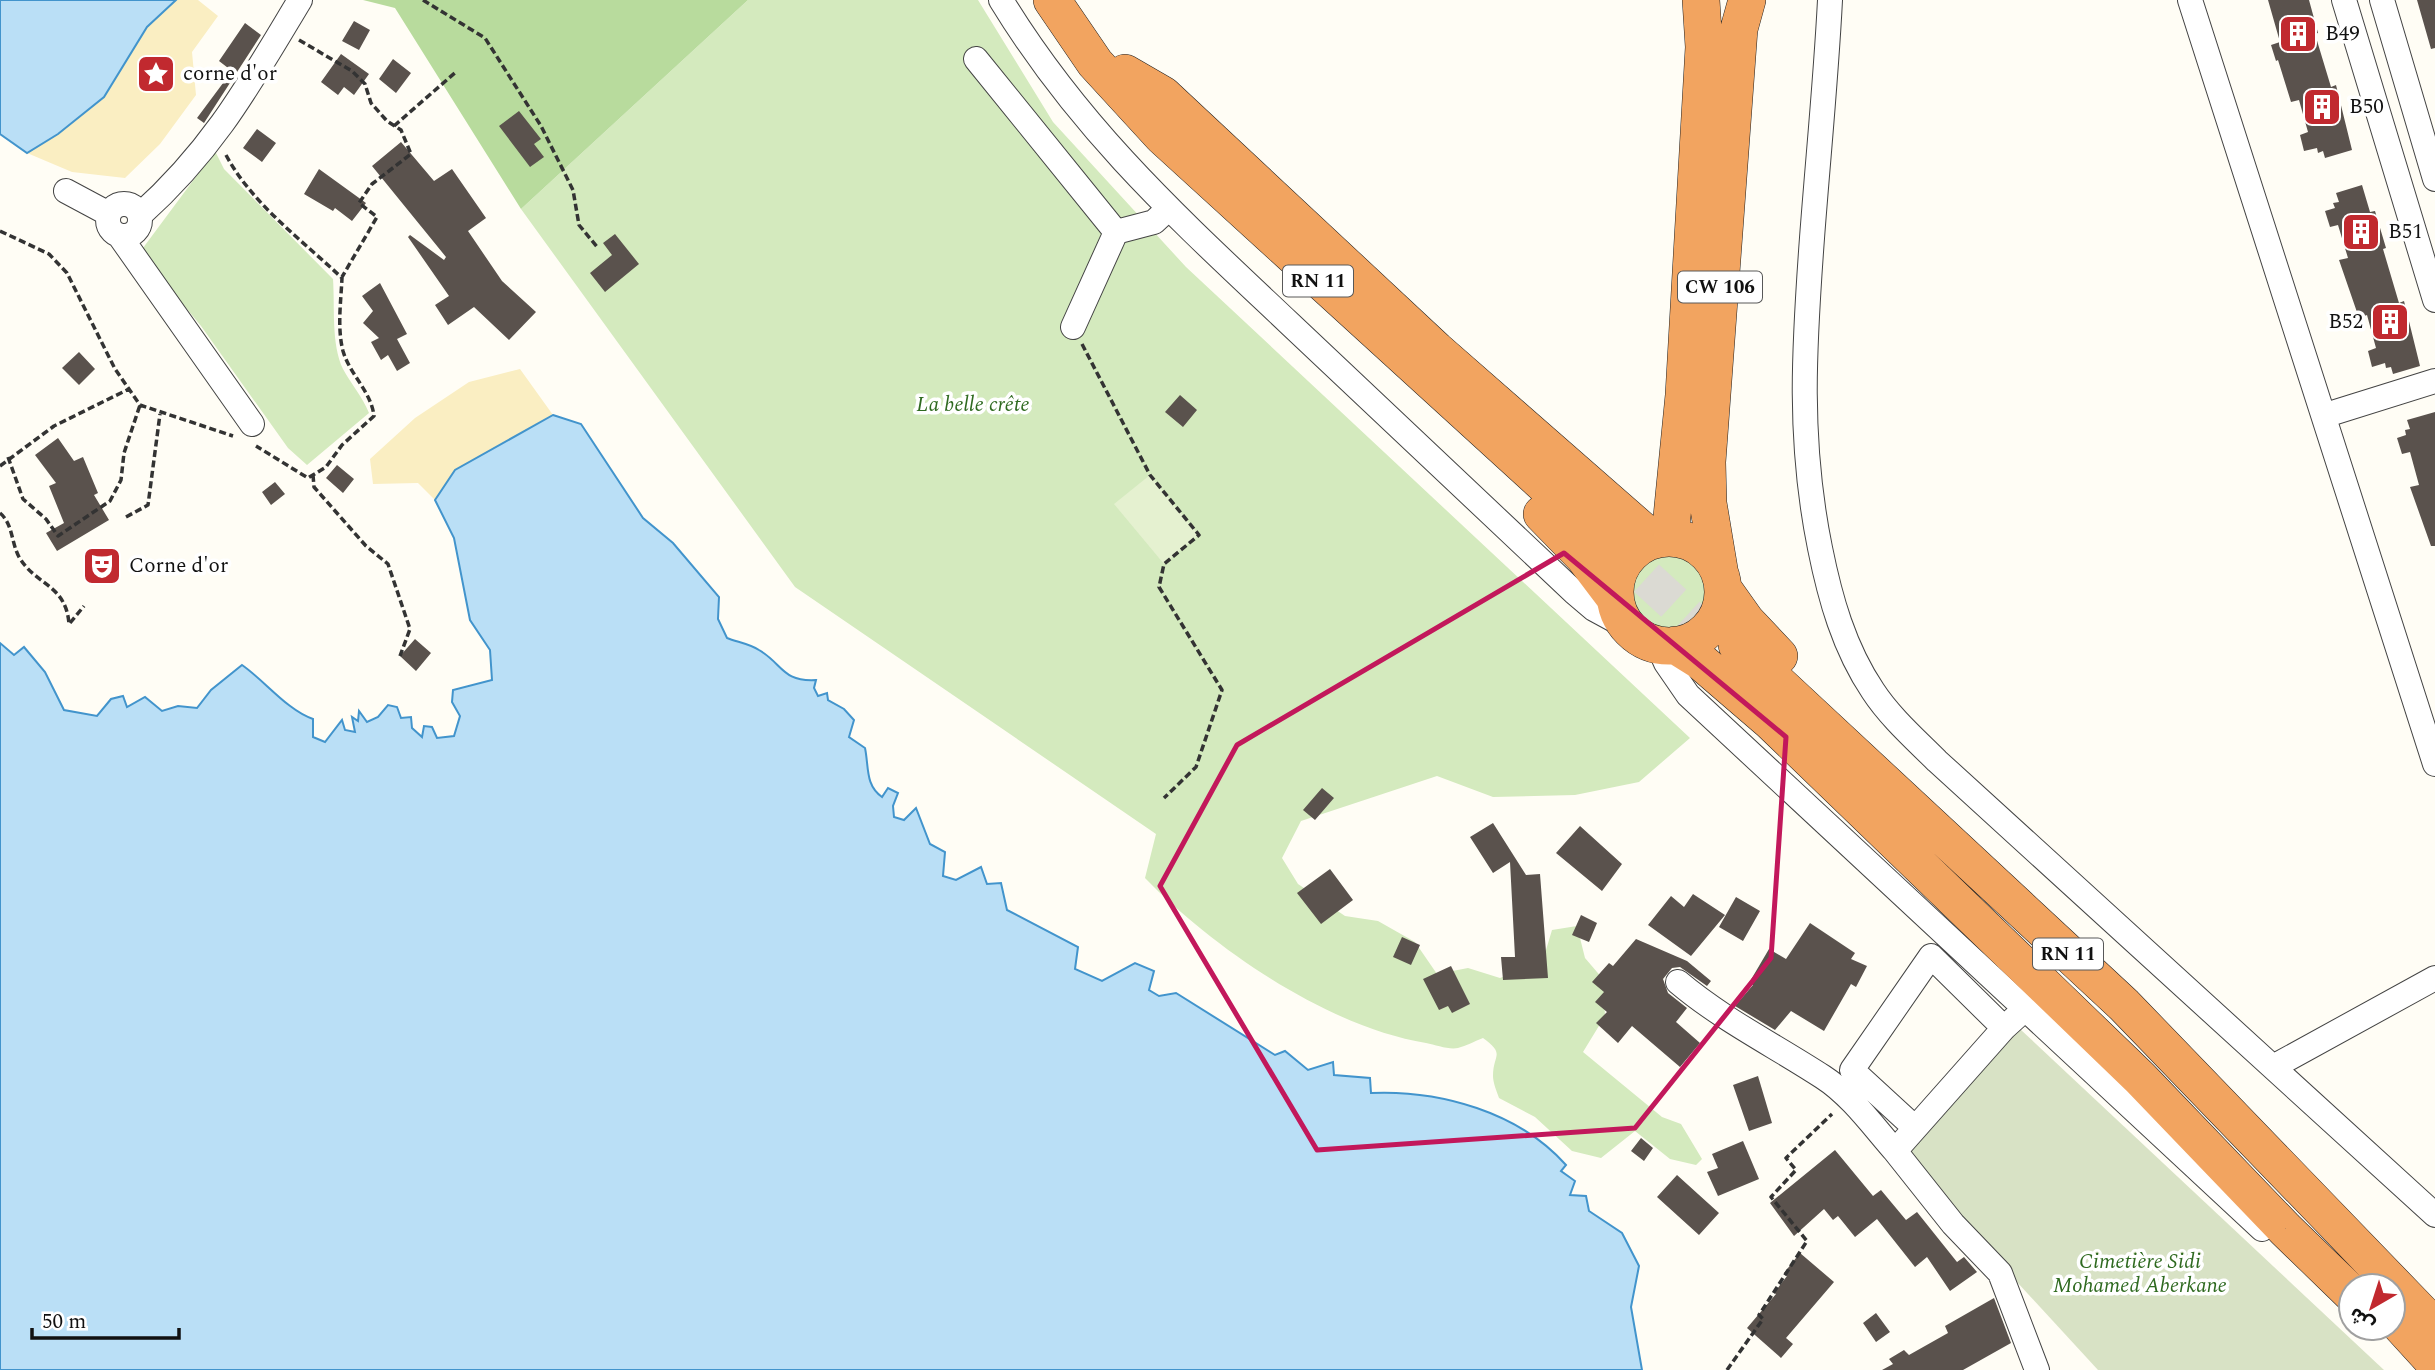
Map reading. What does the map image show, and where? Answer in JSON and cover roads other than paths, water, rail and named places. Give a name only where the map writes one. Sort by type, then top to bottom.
[{"type":"highway","name":"RN 11","points":[[1052,0],[1114,72],[1610,537]]},
{"type":"highway","name":"RN 11","points":[[1074,0],[1114,72]]},
{"type":"highway","name":"CW 106","points":[[1661,539],[1680,440],[1704,47],[1701,0]]},
{"type":"highway","name":"CW 106","points":[[1722,582],[1708,503],[1707,462],[1739,29],[1747,0]]},
{"type":"highway","points":[[1114,72],[1163,95],[1436,350],[1602,496],[1661,539]]},
{"type":"highway","points":[[1114,72],[1128,123],[1162,165],[1262,261],[1556,528],[1644,629],[1699,660],[1732,687],[1863,810],[2140,1078],[2337,1280]]},
{"type":"highway","points":[[1602,496],[1637,504],[1653,498],[1667,480],[1680,440]]},
{"type":"highway","points":[[1722,582],[1721,606],[1704,633],[1690,642],[1644,629],[1616,579],[1624,562],[1636,548],[1661,539],[1686,540],[1701,548],[1713,560],[1722,582],[1746,621],[1788,665],[2167,1025],[2262,1123],[2330,1202],[2370,1272]]},
{"type":"highway","name":"RN 11","points":[[1733,649],[2124,1005],[2367,1272]]},
{"type":"highway","name":"RN 11","points":[[2407,1325],[2435,1363]]},
{"type":"street","points":[[66,191],[114,225],[136,231],[140,215],[182,177],[215,135],[300,0]]},
{"type":"street","points":[[1001,0],[1039,60],[1085,121],[1168,209],[1574,592],[1594,609],[1644,629],[1688,695],[2279,1244],[2324,1268]]},
{"type":"street","points":[[1830,0],[1803,359],[1804,435],[1814,520],[1833,611],[1872,691],[1896,720],[1947,770],[2435,1215]]},
{"type":"street","points":[[2190,0],[2326,415],[2435,764]]},
{"type":"street","points":[[2344,0],[2435,300]]},
{"type":"street","points":[[2382,0],[2435,179]]},
{"type":"street","points":[[976,59],[1116,232]]},
{"type":"street","points":[[1116,232],[1154,222],[1168,209]]},
{"type":"street","points":[[114,225],[249,436]]},
{"type":"street","points":[[1073,327],[1116,232]]},
{"type":"street","points":[[2326,415],[2435,381]]},
{"type":"street","points":[[1914,1127],[1852,1070],[1931,956],[2004,1028]]},
{"type":"street","points":[[2273,1066],[2435,978]]},
{"type":"street","points":[[1678,982],[1704,1004],[1825,1078],[1848,1098],[1895,1151],[1952,1224],[2000,1273],[2037,1370]]},
{"type":"street","points":[[1895,1151],[2004,1028],[2026,1008]]},
{"type":"water","points":[[0,0],[176,0],[147,27],[104,97],[58,134],[27,153],[0,134]]},
{"type":"water","points":[[553,415],[581,424],[643,518],[673,543],[719,597],[718,619],[727,638],[759,650],[789,675],[816,680],[814,688],[818,696],[827,693],[828,700],[844,709],[854,720],[849,737],[865,748],[873,787],[882,797],[888,788],[898,793],[893,806],[894,817],[904,820],[916,808],[930,844],[945,852],[943,876],[956,880],[981,867],[987,884],[1001,883],[1007,910],[1078,947],[1075,969],[1102,981],[1135,963],[1154,971],[1149,990],[1159,996],[1176,993],[1275,1055],[1285,1051],[1308,1070],[1333,1062],[1334,1075],[1370,1078],[1371,1093],[1424,1096],[1477,1108],[1502,1118],[1547,1147],[1566,1165],[1561,1171],[1575,1181],[1570,1195],[1586,1196],[1589,1211],[1622,1233],[1639,1266],[1631,1307],[1642,1370],[0,1370],[0,643],[14,655],[24,647],[45,672],[64,710],[97,716],[111,699],[123,696],[127,707],[145,697],[162,711],[178,706],[197,708],[211,690],[242,665],[294,709],[313,719],[313,737],[325,742],[342,720],[345,730],[355,732],[352,717],[358,721],[359,711],[367,722],[378,717],[388,705],[397,707],[401,718],[411,717],[412,728],[422,737],[424,726],[432,727],[437,738],[454,736],[460,716],[452,702],[453,690],[492,680],[490,650],[470,620],[454,538],[435,500],[455,470]]},
{"type":"tunnel","points":[[1606,541],[1729,654]]},
{"type":"place","name":"B49","points":[[2298,34]]},
{"type":"place","name":"corne d'or","points":[[156,74]]},
{"type":"place","name":"B50","points":[[2322,107]]},
{"type":"place","name":"B51","points":[[2361,232]]},
{"type":"place","name":"B52","points":[[2390,322]]},
{"type":"place","name":"Corne d'or","points":[[102,566]]},
{"type":"park label","name":"La belle crête","points":[[973,405]]},
{"type":"park label","name":"Cimetière Sidi Mohamed Aberkane","points":[[2140,1274]]}]
